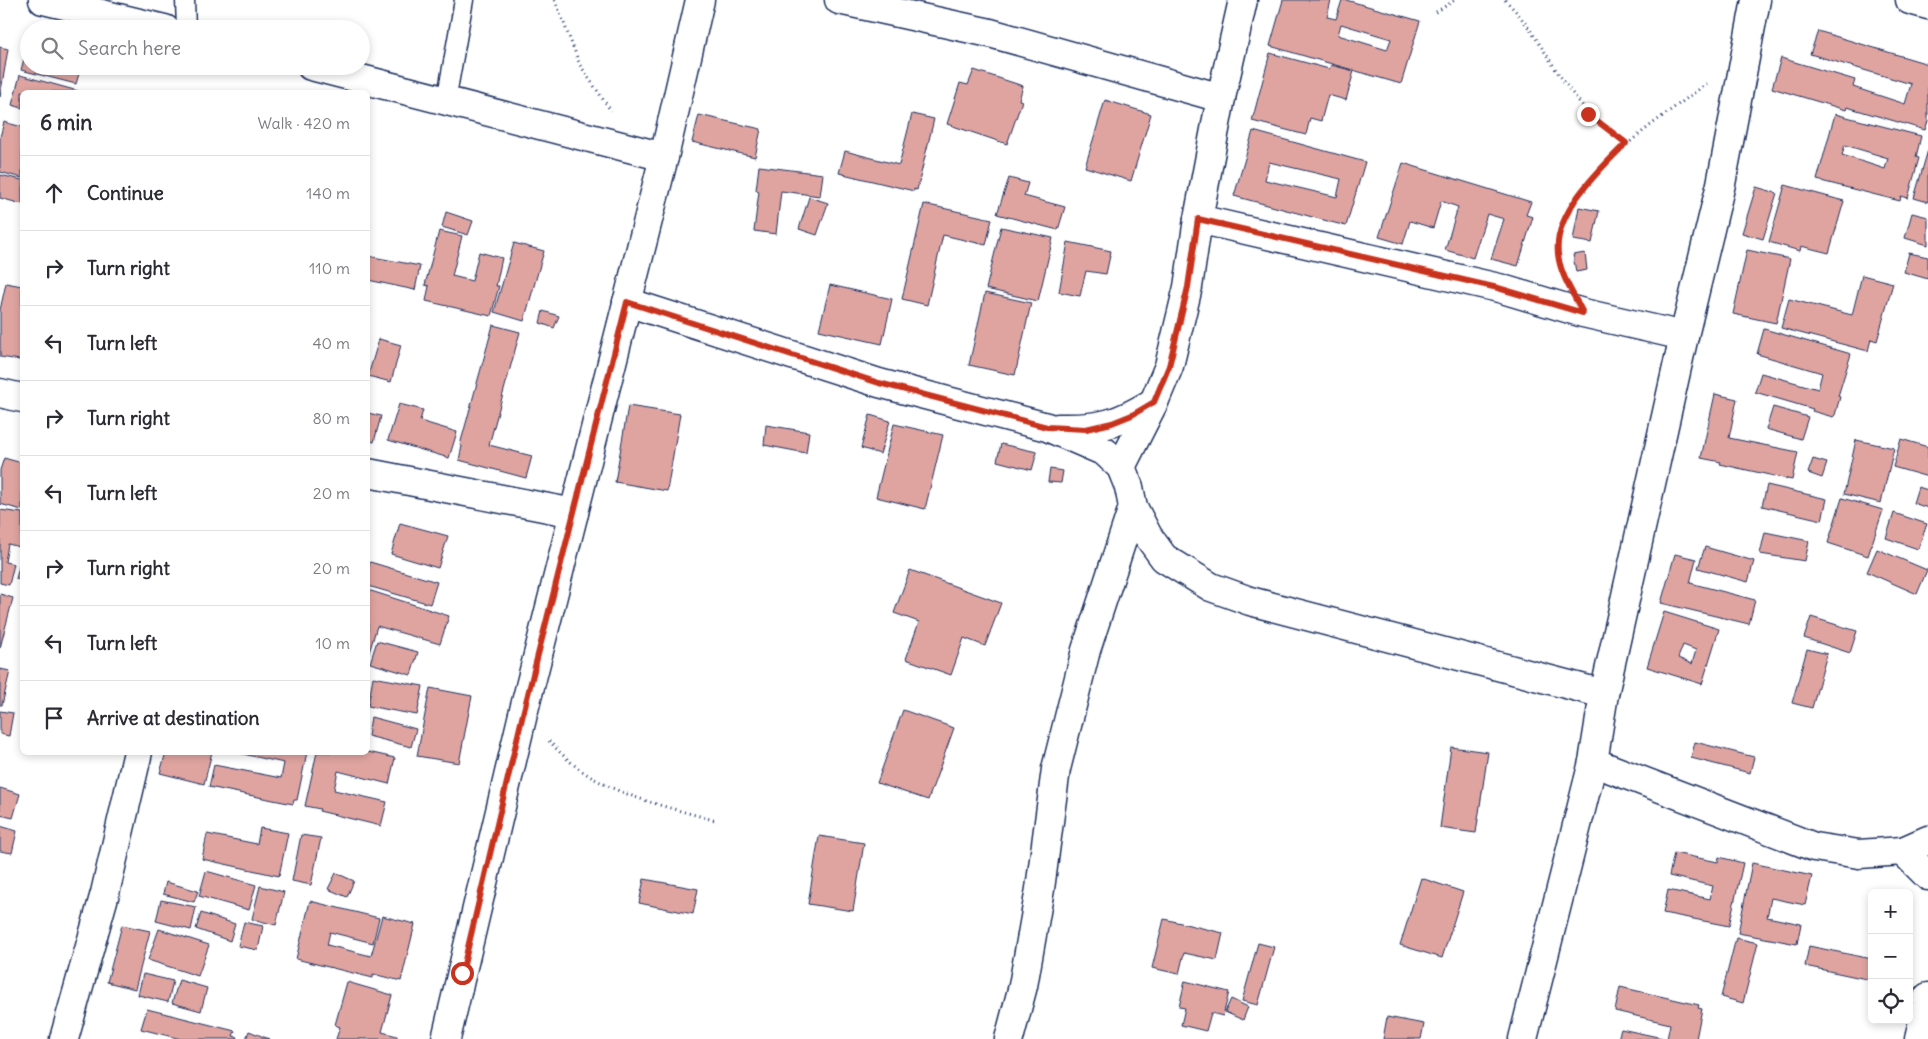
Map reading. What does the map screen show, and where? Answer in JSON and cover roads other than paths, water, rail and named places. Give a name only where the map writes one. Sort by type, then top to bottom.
[{"type":"street","points":[[43,0],[126,20]]},
{"type":"street","points":[[446,1039],[523,714],[664,158],[700,0]]},
{"type":"street","points":[[839,0],[990,33],[1222,98]]},
{"type":"street","points":[[1121,466],[1154,402],[1169,366],[1188,287],[1198,219],[1243,0]]},
{"type":"street","points":[[1523,1039],[1592,762],[1604,694],[1684,336],[1721,184],[1756,0]]},
{"type":"street","points":[[1910,0],[1928,5]]},
{"type":"street","points":[[346,75],[664,158]]},
{"type":"street","points":[[1198,219],[1498,288],[1583,313],[1684,336]]},
{"type":"street","points":[[627,302],[879,383],[1047,427],[1105,452],[1121,466],[1129,487],[1133,507],[1148,536],[1164,558],[1211,587],[1258,603],[1604,694]]},
{"type":"street","points":[[0,393],[20,398]]},
{"type":"street","points":[[1047,427],[1086,429],[1112,423],[1132,415],[1154,402]]},
{"type":"street","points":[[370,473],[574,513]]},
{"type":"street","points":[[1009,1039],[1023,986],[1040,889],[1056,769],[1086,650],[1133,507]]},
{"type":"street","points":[[64,1039],[105,892],[137,755]]},
{"type":"street","points":[[1592,762],[1814,847],[1859,854],[1903,851],[1928,840]]},
{"type":"street","points":[[1903,851],[1928,876]]},
{"type":"street","points":[[1919,1039],[1928,997]]},
{"type":"lane","points":[[185,0],[186,20]]},
{"type":"lane","points":[[446,101],[464,0]]}]
